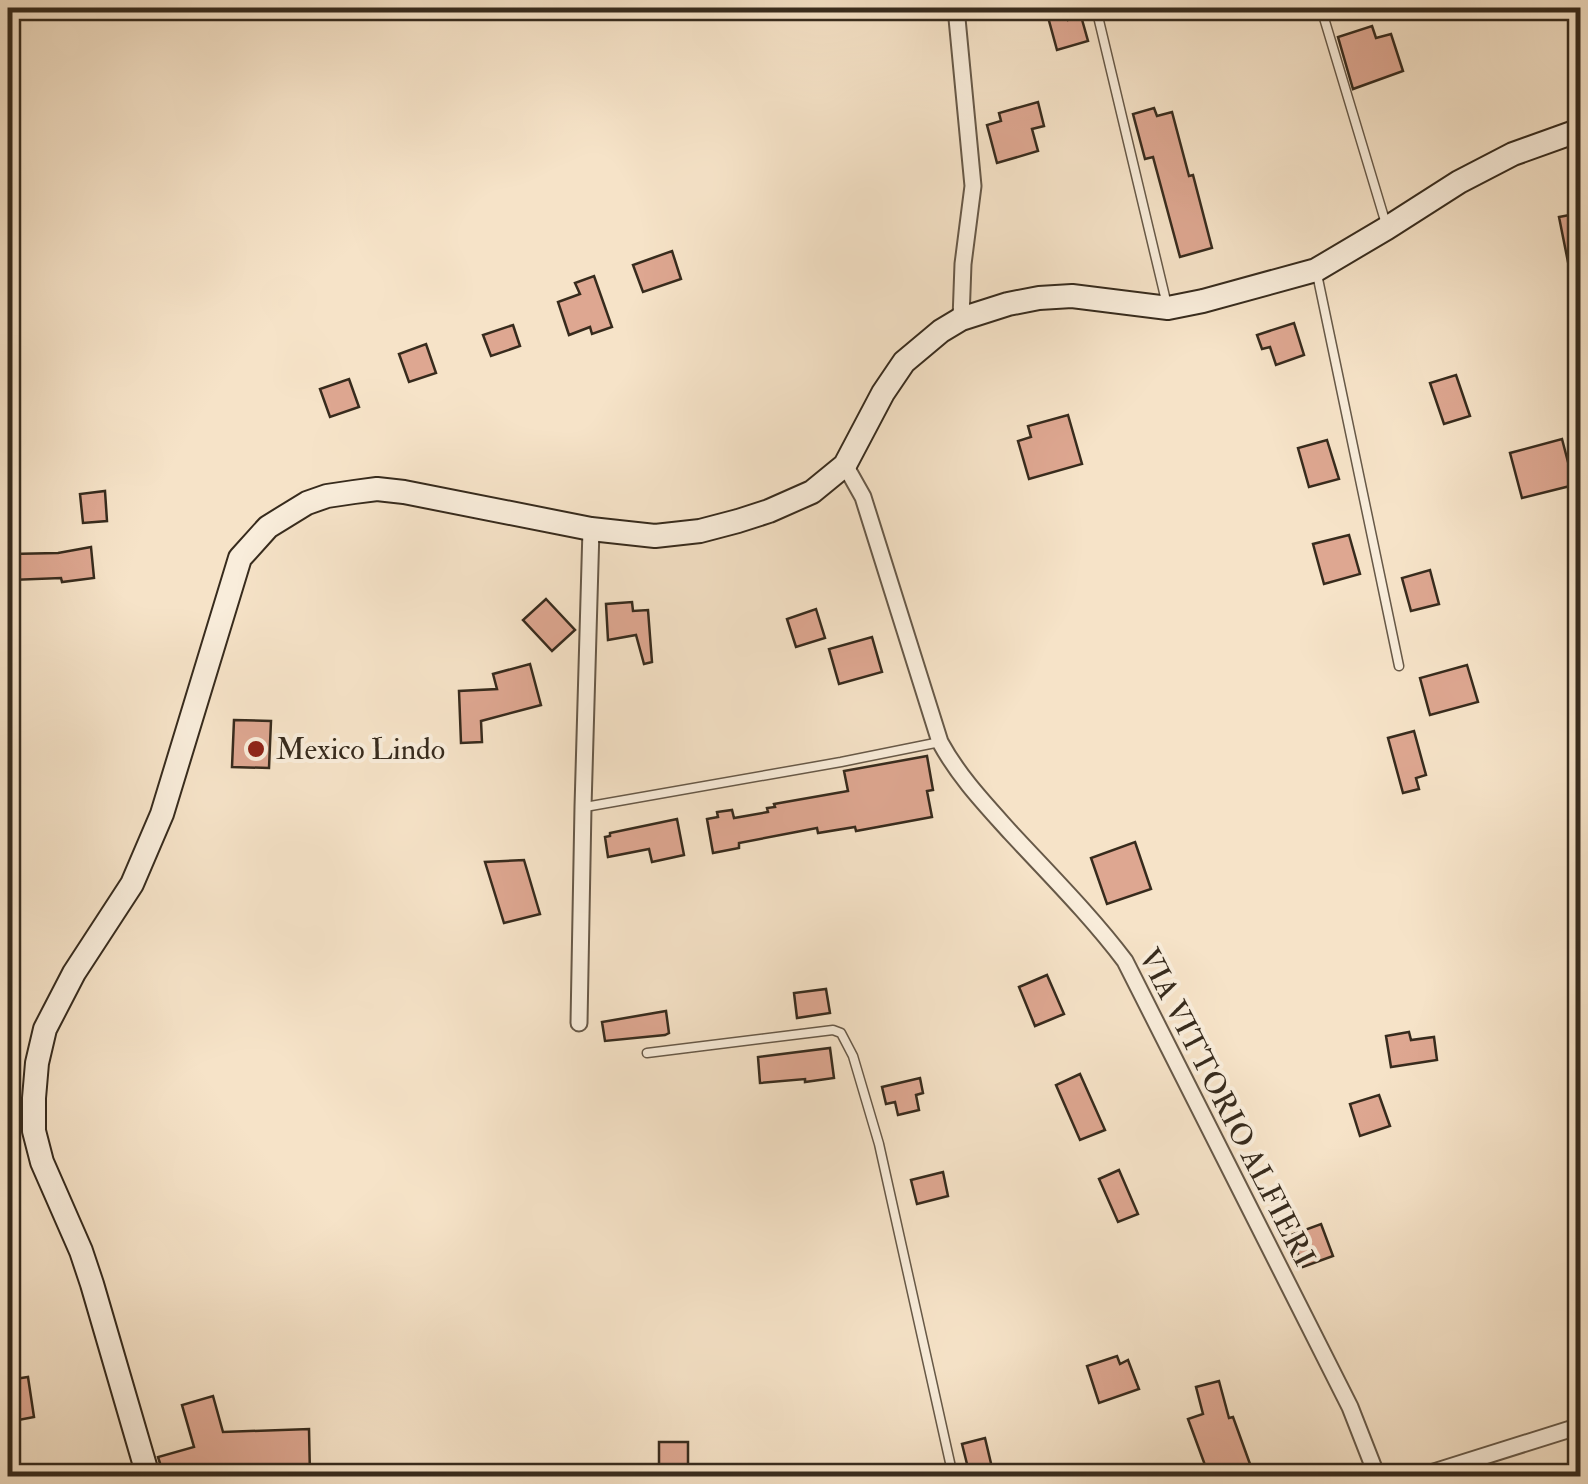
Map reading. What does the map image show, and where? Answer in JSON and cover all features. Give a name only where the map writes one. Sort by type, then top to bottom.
[{"type":"main road","points":[[148,1476],[81,1251],[42,1162],[34,1131],[37,1063],[58,1002],[132,884],[162,814],[240,558],[268,526],[327,496],[377,489],[591,529],[655,536],[719,526],[769,511],[812,492],[845,465],[904,362],[961,319],[1008,304],[1072,296],[1168,308],[1316,270],[1458,182],[1513,154],[1580,130]]},
{"type":"street","points":[[956,8],[973,186],[961,319]]},
{"type":"street","name":"VIA VITTORIO ALFIERI","points":[[845,465],[863,497],[940,742],[953,766],[979,798],[1124,961],[1350,1407],[1377,1476]]},
{"type":"street","points":[[580,1023],[591,529]]},
{"type":"street","points":[[1424,1476],[1580,1426]]},
{"type":"lane","points":[[1096,8],[1168,308]]},
{"type":"lane","points":[[1321,8],[1387,228]]},
{"type":"lane","points":[[1316,270],[1399,666]]},
{"type":"lane","points":[[583,807],[940,742]]},
{"type":"lane","points":[[647,1054],[833,1030],[841,1033],[853,1056],[879,1144],[953,1476]]},
{"type":"building","points":[[1066,12],[1068,20],[1081,16],[1088,41],[1057,50],[1048,17]]},
{"type":"building","points":[[1372,26],[1376,38],[1391,34],[1403,71],[1353,89],[1338,37]]},
{"type":"building","points":[[1038,102],[1044,126],[1032,129],[1038,151],[997,163],[987,125],[1001,121],[999,113]]},
{"type":"building","points":[[1154,108],[1157,116],[1172,112],[1212,248],[1180,257],[1153,157],[1145,159],[1133,114]]},
{"type":"building","points":[[1580,213],[1580,287],[1573,287],[1559,217]]},
{"type":"building","points":[[672,251],[681,279],[643,292],[633,265]]},
{"type":"building","points":[[594,276],[612,327],[592,334],[590,327],[569,335],[558,302],[580,294],[575,283]]},
{"type":"building","points":[[1294,323],[1304,355],[1276,365],[1270,347],[1262,349],[1257,335]]},
{"type":"building","points":[[513,325],[520,346],[491,356],[483,335]]},
{"type":"building","points":[[426,344],[436,373],[409,382],[399,354]]},
{"type":"building","points":[[1456,375],[1470,416],[1444,424],[1430,383]]},
{"type":"building","points":[[349,379],[359,407],[330,417],[320,389]]},
{"type":"building","points":[[1068,415],[1082,464],[1029,479],[1018,441],[1031,437],[1028,426]]},
{"type":"building","points":[[1562,439],[1574,485],[1522,498],[1510,453]]},
{"type":"building","points":[[1327,440],[1339,479],[1309,487],[1298,448]]},
{"type":"building","points":[[105,491],[107,521],[83,523],[80,494]]},
{"type":"building","points":[[1349,535],[1360,574],[1324,584],[1313,544]]},
{"type":"building","points":[[91,547],[94,578],[62,582],[61,578],[11,580],[10,554],[58,553]]},
{"type":"building","points":[[1430,570],[1439,604],[1411,611],[1402,578]]},
{"type":"building","points":[[546,599],[575,630],[552,651],[523,620]]},
{"type":"building","points":[[632,602],[633,611],[648,610],[652,662],[644,664],[636,635],[608,640],[606,604]]},
{"type":"building","points":[[816,609],[825,638],[796,647],[787,619]]},
{"type":"building","points":[[872,637],[882,672],[839,684],[829,649]]},
{"type":"building","points":[[530,664],[541,705],[481,721],[482,742],[461,743],[459,691],[497,689],[493,674]]},
{"type":"building","points":[[1467,665],[1478,702],[1430,715],[1420,678]]},
{"type":"building","points":[[234,720],[271,721],[269,768],[232,767]]},
{"type":"building","points":[[1414,731],[1426,775],[1416,778],[1419,789],[1403,793],[1388,738]]},
{"type":"building","points":[[927,756],[933,790],[927,791],[932,817],[856,831],[855,827],[818,833],[817,828],[739,843],[739,848],[713,853],[707,819],[718,817],[717,812],[732,810],[734,818],[768,812],[767,808],[775,807],[774,804],[848,791],[844,771]]},
{"type":"building","points":[[677,819],[684,855],[652,862],[649,849],[608,857],[605,837],[610,833]]},
{"type":"building","points":[[1135,842],[1151,889],[1107,904],[1091,858]]},
{"type":"building","points":[[524,860],[540,914],[504,923],[485,862]]},
{"type":"building","points":[[1047,975],[1064,1014],[1035,1026],[1019,987]]},
{"type":"building","points":[[826,989],[830,1013],[797,1018],[794,993]]},
{"type":"building","points":[[666,1011],[669,1033],[665,1035],[605,1041],[602,1022]]},
{"type":"building","points":[[1409,1032],[1411,1040],[1434,1037],[1437,1060],[1391,1067],[1386,1036]]},
{"type":"building","points":[[830,1048],[834,1078],[760,1083],[758,1057]]},
{"type":"building","points":[[1080,1074],[1105,1130],[1080,1140],[1056,1085]]},
{"type":"building","points":[[920,1078],[923,1093],[916,1095],[919,1110],[898,1115],[895,1102],[886,1104],[882,1087]]},
{"type":"building","points":[[1379,1095],[1390,1126],[1360,1136],[1350,1104]]},
{"type":"building","points":[[1119,1170],[1138,1214],[1118,1222],[1099,1179]]},
{"type":"building","points":[[943,1172],[948,1196],[917,1204],[911,1180]]},
{"type":"building","points":[[1321,1224],[1333,1256],[1303,1267],[1291,1235]]},
{"type":"building","points":[[1117,1356],[1120,1364],[1128,1360],[1139,1389],[1099,1403],[1087,1366]]},
{"type":"building","points":[[28,1377],[34,1417],[8,1422],[8,1380]]},
{"type":"building","points":[[1219,1381],[1229,1418],[1233,1417],[1250,1464],[1209,1476],[1188,1419],[1203,1414],[1196,1387]]},
{"type":"building","points":[[213,1396],[223,1432],[309,1429],[310,1476],[164,1476],[158,1457],[194,1447],[182,1405]]},
{"type":"building","points":[[985,1438],[994,1476],[970,1476],[962,1444]]},
{"type":"building","points":[[659,1442],[688,1442],[688,1465],[659,1465]]},
{"type":"place","name":"Mexico Lindo","points":[[256,749]]}]
